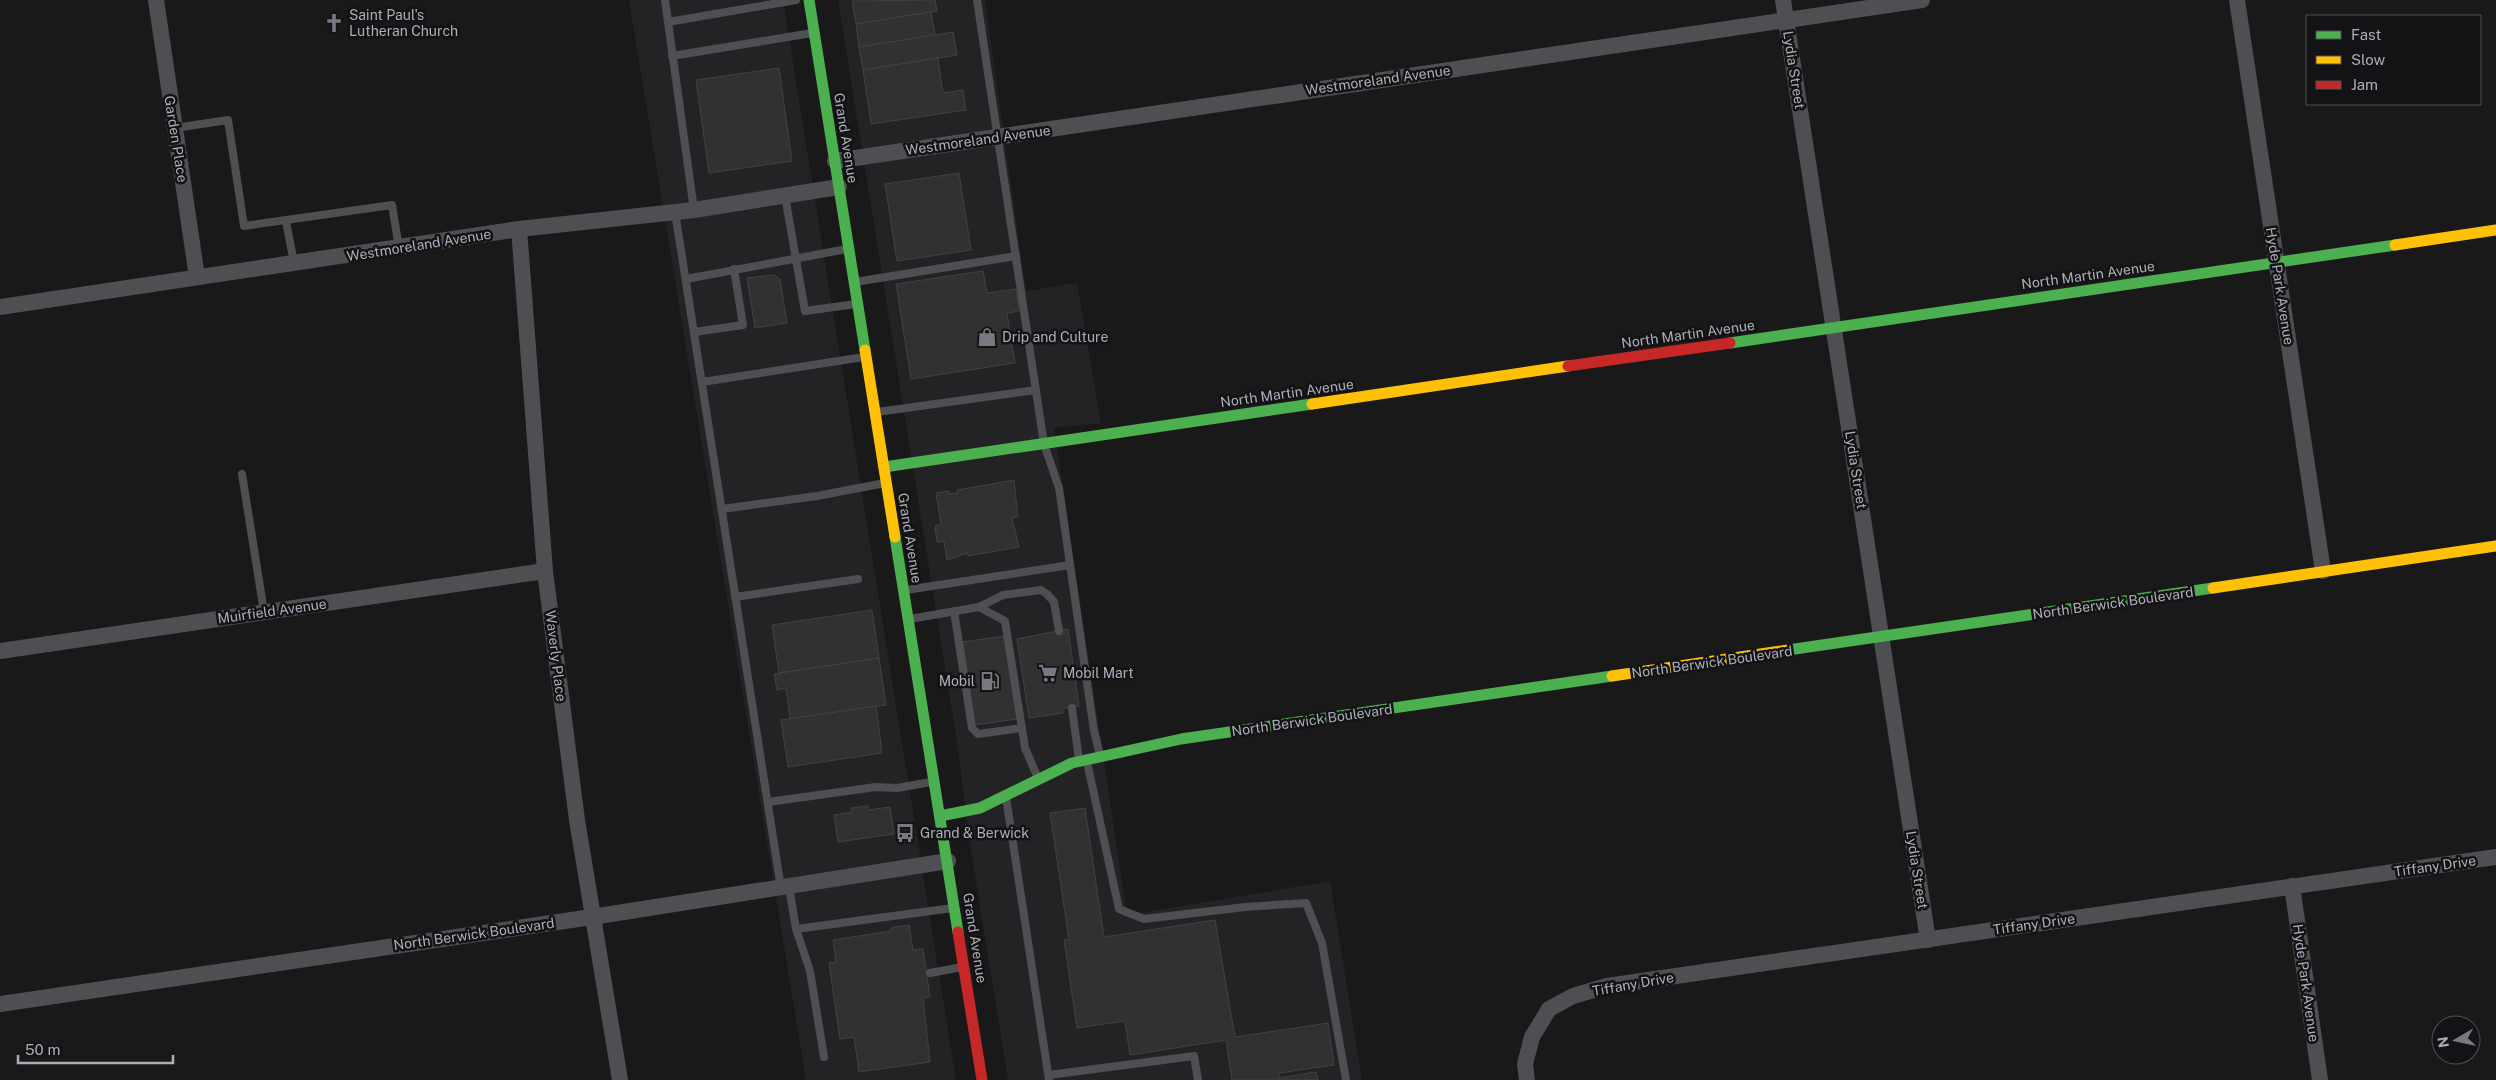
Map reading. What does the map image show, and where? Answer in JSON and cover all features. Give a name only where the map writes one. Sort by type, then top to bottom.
[{"type":"street","name":"Garden Place","points":[[156,0],[198,277]]},
{"type":"street","name":"Grand Avenue","points":[[809,0],[982,1080]]},
{"type":"street","name":"Lydia Street","points":[[1783,0],[1928,940]]},
{"type":"street","name":"Westmoreland Avenue","points":[[835,161],[1922,0]]},
{"type":"street","name":"Hyde Park Avenue","points":[[2238,0],[2324,571]]},
{"type":"street","name":"Westmoreland Avenue","points":[[0,307],[519,229],[694,210],[839,186]]},
{"type":"street","name":"Waverly Place","points":[[519,229],[545,571],[577,820],[620,1080]]},
{"type":"street","name":"North Martin Avenue","points":[[884,467],[2496,230]]},
{"type":"street","name":"North Berwick Boulevard","points":[[940,816],[980,808],[1038,778],[1083,761],[1181,739],[2496,546]]},
{"type":"street","name":"Muirfield Avenue","points":[[0,651],[545,571]]},
{"type":"street","name":"Tiffany Drive","points":[[1527,1080],[1525,1064],[1532,1037],[1549,1009],[1573,996],[1606,986],[2496,857]]},
{"type":"street","name":"North Berwick Boulevard","points":[[0,1004],[592,917],[948,862]]},
{"type":"street","name":"Hyde Park Avenue","points":[[2292,886],[2320,1080]]},
{"type":"lane","points":[[665,0],[694,210]]},
{"type":"lane","points":[[668,22],[796,0]]},
{"type":"lane","points":[[977,0],[1044,444],[1059,488],[1094,731],[1100,757]]},
{"type":"lane","points":[[672,56],[814,33]]},
{"type":"lane","points":[[175,128],[228,120],[244,226],[392,204],[400,248]]},
{"type":"lane","points":[[785,196],[805,311],[858,304]]},
{"type":"lane","points":[[675,212],[768,802],[785,888],[796,930],[810,971],[824,1057]]},
{"type":"lane","points":[[286,221],[294,263]]},
{"type":"lane","points":[[686,279],[796,257],[849,249]]},
{"type":"lane","points":[[854,282],[1016,256]]},
{"type":"lane","points":[[694,332],[743,325],[734,269]]},
{"type":"lane","points":[[702,382],[866,357]]},
{"type":"lane","points":[[875,412],[1036,390]]},
{"type":"lane","points":[[242,474],[264,612]]},
{"type":"lane","points":[[722,509],[886,483]]},
{"type":"lane","points":[[904,591],[1070,565]]},
{"type":"lane","points":[[735,597],[858,579]]},
{"type":"lane","points":[[908,619],[979,607],[1003,595],[1041,590],[1054,602],[1059,630]]},
{"type":"lane","points":[[979,607],[1005,621],[1025,748],[1038,778]]},
{"type":"lane","points":[[954,612],[972,728],[978,734],[1022,728]]},
{"type":"lane","points":[[1072,708],[1119,909],[1144,919],[1245,907],[1306,903],[1322,943],[1346,1080]]},
{"type":"lane","points":[[768,802],[876,788],[897,788],[934,782]]},
{"type":"lane","points":[[1006,795],[1049,1078],[1194,1056],[1198,1080]]},
{"type":"lane","points":[[796,930],[955,908]]},
{"type":"lane","points":[[930,973],[964,967]]},
{"type":"shaded area","points":[[629,0],[783,0],[956,1080],[806,1080]]},
{"type":"shaded area","points":[[838,0],[985,0],[1026,291],[1077,283],[1101,423],[1054,428],[1127,915],[1330,881],[1362,1080],[1008,1080],[971,850],[956,736]]},
{"type":"building","points":[[935,0],[937,11],[856,24],[852,1]]},
{"type":"building","points":[[931,12],[935,35],[859,47],[856,24]]},
{"type":"building","points":[[953,32],[957,55],[863,70],[859,47]]},
{"type":"building","points":[[938,58],[943,93],[963,90],[966,110],[871,124],[863,70]]},
{"type":"building","points":[[779,68],[792,161],[709,173],[696,80]]},
{"type":"building","points":[[959,173],[971,250],[897,261],[885,184]]},
{"type":"building","points":[[983,271],[987,293],[1016,289],[1019,311],[1007,313],[1015,363],[911,379],[896,284]]},
{"type":"building","points":[[774,275],[780,279],[787,323],[755,328],[747,278]]},
{"type":"building","points":[[1014,480],[1018,517],[1012,518],[1019,547],[968,556],[968,553],[947,560],[944,541],[937,542],[935,526],[941,524],[936,493],[949,491],[949,494],[958,493],[957,490]]},
{"type":"building","points":[[872,610],[879,658],[779,673],[772,625]]},
{"type":"building","name":"Mobil Mart","points":[[1068,629],[1079,706],[1062,709],[1063,713],[1029,718],[1017,639]]},
{"type":"building","name":"Mobil","points":[[1005,636],[1017,719],[975,725],[963,642]]},
{"type":"building","points":[[879,658],[886,705],[790,719],[786,688],[777,690],[774,674]]},
{"type":"building","points":[[876,706],[882,753],[788,767],[781,720]]},
{"type":"building","points":[[868,806],[868,810],[890,807],[894,834],[838,842],[834,815],[852,812],[851,808]]},
{"type":"building","points":[[1085,808],[1104,937],[1215,920],[1235,1037],[1328,1023],[1334,1065],[1279,1073],[1279,1078],[1316,1072],[1318,1080],[1232,1080],[1226,1040],[1130,1055],[1125,1021],[1077,1028],[1064,940],[1069,940],[1050,813]]},
{"type":"building","points":[[909,925],[913,950],[923,949],[930,997],[923,998],[930,1062],[859,1072],[854,1037],[840,1039],[829,963],[836,962],[833,940],[891,931],[891,928]]},
{"type":"traffic: fast","points":[[809,0],[865,350]]},
{"type":"traffic: fast","points":[[1730,343],[2395,245]]},
{"type":"traffic: fast","points":[[884,467],[1312,404]]},
{"type":"traffic: fast","points":[[895,537],[958,932]]},
{"type":"traffic: fast","points":[[1788,650],[2213,588]]},
{"type":"traffic: fast","points":[[940,816],[980,808],[1072,763],[1181,739],[1612,676]]},
{"type":"traffic: slow","points":[[2395,245],[2496,230]]},
{"type":"traffic: slow","points":[[865,350],[895,537]]},
{"type":"traffic: slow","points":[[1312,404],[1568,366]]},
{"type":"traffic: slow","points":[[2213,588],[2496,546]]},
{"type":"traffic: slow","points":[[1612,676],[1788,650]]},
{"type":"traffic: jam","points":[[1568,366],[1730,343]]},
{"type":"traffic: jam","points":[[958,932],[982,1080]]},
{"type":"place","name":"Saint Paul's Lutheran Church","points":[[334,23]]},
{"type":"place","name":"Drip and Culture","points":[[987,337]]},
{"type":"place","name":"Mobil Mart","points":[[1048,673]]},
{"type":"place","name":"Mobil","points":[[990,681]]},
{"type":"place","name":"Grand & Berwick","points":[[905,833]]}]
